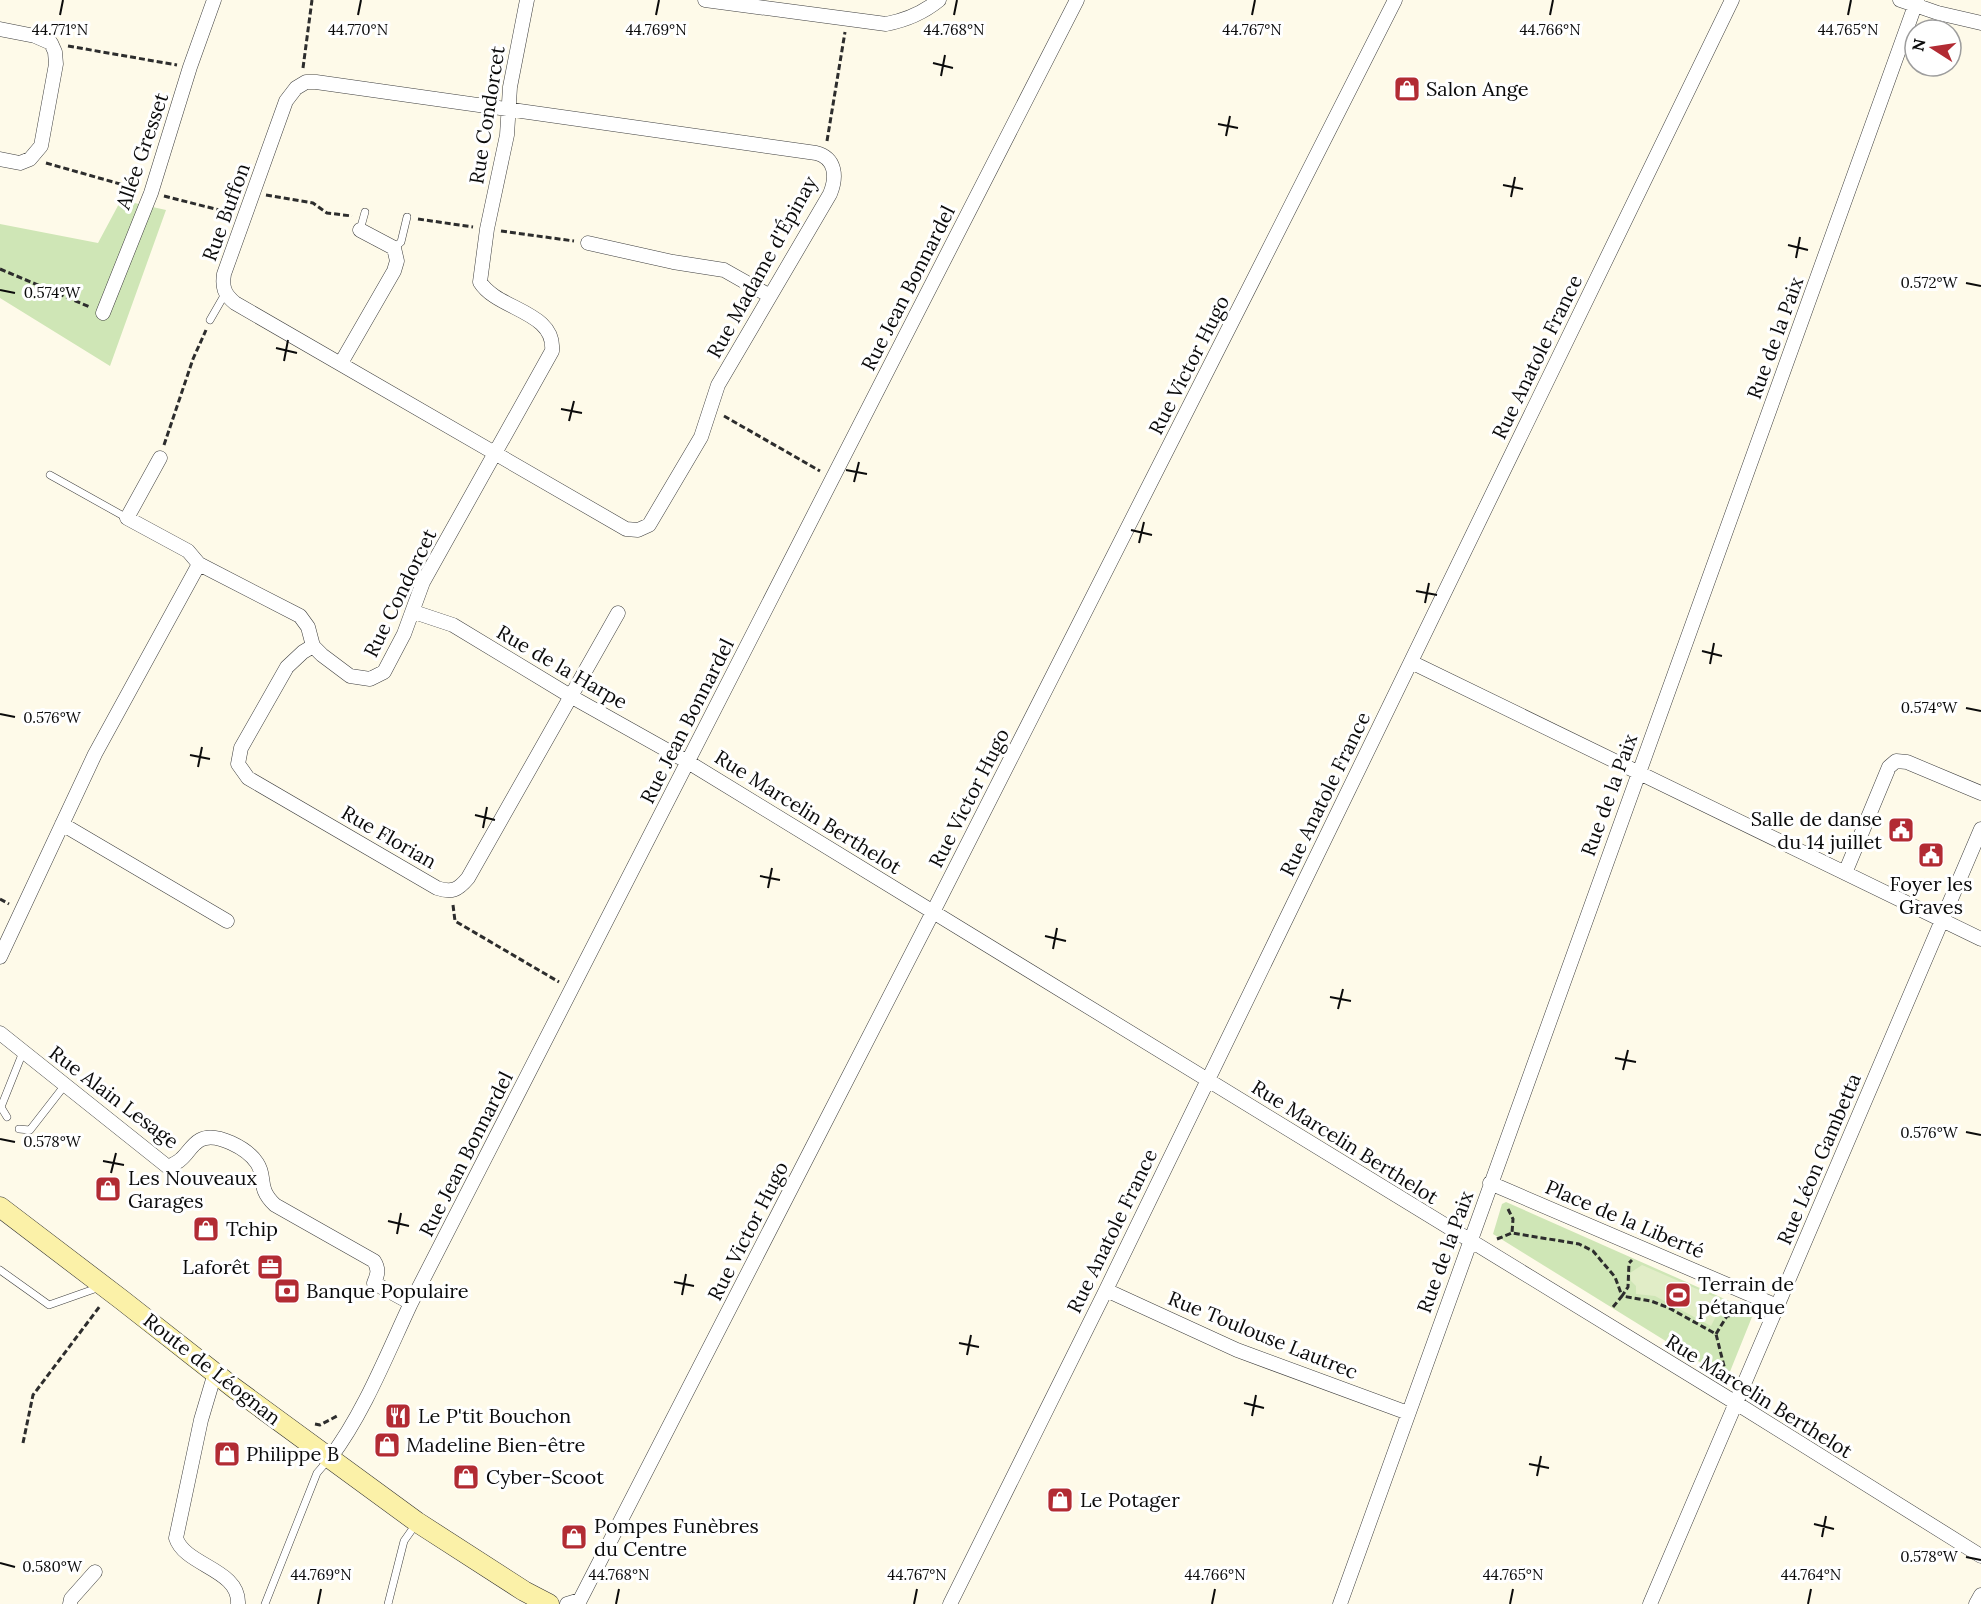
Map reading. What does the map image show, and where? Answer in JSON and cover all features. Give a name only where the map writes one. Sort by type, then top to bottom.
[{"type":"main road","name":"Route de Léognan","points":[[0,1207],[215,1373],[417,1522],[524,1591],[549,1604]]},
{"type":"street","name":"Allée Gresset","points":[[103,313],[151,193],[190,67],[214,0]]},
{"type":"street","name":"Rue Condorcet","points":[[127,518],[188,551],[199,564],[300,616],[308,627],[313,646],[350,676],[370,679],[384,672],[414,612],[423,582],[550,358],[553,344],[547,329],[542,324],[489,293],[480,282],[487,229],[507,135],[510,87],[527,0]]},
{"type":"street","points":[[705,0],[873,23],[898,22],[920,14],[939,0]]},
{"type":"street","name":"Rue Jean Bonnardel","points":[[330,1458],[360,1408],[411,1303],[1077,0]]},
{"type":"street","name":"Rue Victor Hugo","points":[[567,1604],[580,1600],[933,912],[1395,0]]},
{"type":"street","name":"Rue Anatole France","points":[[950,1604],[1106,1290],[1732,0]]},
{"type":"street","points":[[1900,0],[1981,23]]},
{"type":"street","name":"Rue de la Paix","points":[[1340,1604],[1916,3]]},
{"type":"street","points":[[0,29],[35,36],[51,43],[56,63],[41,146],[30,159],[20,163],[0,159]]},
{"type":"street","points":[[300,84],[316,82],[509,110]]},
{"type":"street","name":"Rue Buffon","points":[[225,294],[224,274],[286,101],[290,93],[300,84]]},
{"type":"street","name":"Rue Madame d'Épinay","points":[[496,452],[626,529],[638,530],[649,525],[701,437],[718,385],[833,186],[834,170],[825,155],[509,110]]},
{"type":"street","points":[[341,363],[397,261],[394,248],[360,230]]},
{"type":"street","points":[[588,243],[673,262],[724,270],[770,296]]},
{"type":"street","points":[[225,294],[235,303],[496,452]]},
{"type":"street","points":[[127,518],[160,458]]},
{"type":"street","points":[[0,957],[95,754],[199,564]]},
{"type":"street","name":"Rue de la Harpe","points":[[414,612],[453,625],[572,697],[688,762]]},
{"type":"street","name":"Rue Florian","points":[[313,646],[287,666],[241,748],[238,765],[248,778],[437,888],[452,891],[458,889],[468,878],[618,613]]},
{"type":"street","points":[[1411,662],[1981,939]]},
{"type":"street","points":[[1845,873],[1889,767],[1896,761],[1907,762],[1981,793]]},
{"type":"street","name":"Rue Marcelin Berthelot","points":[[688,762],[1981,1556]]},
{"type":"street","points":[[62,824],[227,921]]},
{"type":"street","name":"Rue Léon Gambetta","points":[[1650,1604],[1730,1400],[1777,1306],[1981,829]]},
{"type":"street","name":"Rue Alain Lesage","points":[[0,1033],[168,1167],[180,1160],[198,1141],[206,1138],[227,1140],[235,1145],[257,1163],[263,1189],[275,1205],[374,1261],[378,1266],[378,1274],[374,1283],[411,1303]]},
{"type":"street","name":"Place de la Liberté","points":[[1490,1183],[1777,1306]]},
{"type":"street","name":"Rue Toulouse Lautrec","points":[[1106,1290],[1237,1350],[1408,1413]]},
{"type":"street","points":[[215,1373],[201,1420],[176,1538],[182,1548],[232,1583],[239,1598],[238,1604]]},
{"type":"street","points":[[70,1604],[71,1599],[95,1572]]},
{"type":"street","points":[[1976,1604],[1981,1595]]},
{"type":"lane","points":[[360,230],[365,212]]},
{"type":"lane","points":[[394,248],[401,242],[407,217]]},
{"type":"lane","points":[[210,320],[225,294]]},
{"type":"lane","points":[[50,475],[127,518]]},
{"type":"lane","points":[[7,1117],[1,1107],[23,1052]]},
{"type":"lane","points":[[19,1129],[30,1130],[65,1085]]},
{"type":"lane","points":[[0,1270],[49,1305],[110,1290]]},
{"type":"lane","points":[[265,1604],[317,1473],[330,1458]]},
{"type":"lane","points":[[388,1604],[404,1541],[417,1522]]},
{"type":"path","points":[[300,84],[312,0]]},
{"type":"path","points":[[825,155],[847,20]]},
{"type":"path","points":[[51,43],[190,67]]},
{"type":"path","points":[[254,193],[313,203],[327,213],[354,217],[360,230]]},
{"type":"path","points":[[407,217],[588,243]]},
{"type":"path","points":[[0,269],[103,313]]},
{"type":"path","points":[[160,458],[193,359],[210,320]]},
{"type":"path","points":[[709,407],[832,478]]},
{"type":"path","points":[[452,891],[455,921],[572,989]]},
{"type":"path","points":[[1505,1189],[1507,1204],[1513,1219],[1512,1233]]},
{"type":"path","points":[[1489,1253],[1496,1240],[1512,1233],[1579,1244],[1593,1251],[1615,1277],[1622,1296]]},
{"type":"path","points":[[1613,1307],[1628,1287],[1629,1263],[1634,1258]]},
{"type":"path","points":[[23,1443],[33,1395],[110,1290]]},
{"type":"path","points":[[1622,1296],[1651,1301],[1669,1308],[1716,1334]]},
{"type":"path","points":[[1730,1400],[1716,1334],[1727,1316],[1754,1312]]},
{"type":"green space","points":[[121,200],[166,210],[110,366],[0,298],[0,224],[98,243]]},
{"type":"green space","points":[[1506,1202],[1754,1312],[1727,1379],[1493,1234],[1502,1204]]},
{"type":"green space","name":"Terrain de pétanque","points":[[1642,1265],[1722,1300],[1730,1309],[1727,1313],[1717,1314],[1711,1326],[1655,1296],[1636,1294],[1636,1286],[1631,1281],[1630,1273]]},
{"type":"place","name":"Salon Ange","points":[[1407,89]]},
{"type":"place","name":"Salle de danse du 14 juillet","points":[[1901,830]]},
{"type":"place","name":"Foyer les Graves","points":[[1931,855]]},
{"type":"place","name":"Les Nouveaux Garages","points":[[108,1189]]},
{"type":"place","name":"Tchip","points":[[206,1229]]},
{"type":"place","name":"Laforêt","points":[[270,1267]]},
{"type":"place","name":"Banque Populaire","points":[[287,1291]]},
{"type":"place","name":"Terrain de pétanque","points":[[1678,1295]]},
{"type":"place","name":"Le P'tit Bouchon","points":[[398,1416]]},
{"type":"place","name":"Madeline Bien-être","points":[[387,1445]]},
{"type":"place","name":"Philippe B","points":[[227,1454]]},
{"type":"place","name":"Cyber-Scoot","points":[[466,1477]]},
{"type":"place","name":"Le Potager","points":[[1060,1500]]},
{"type":"place","name":"Pompes Funèbres du Centre","points":[[574,1537]]}]
